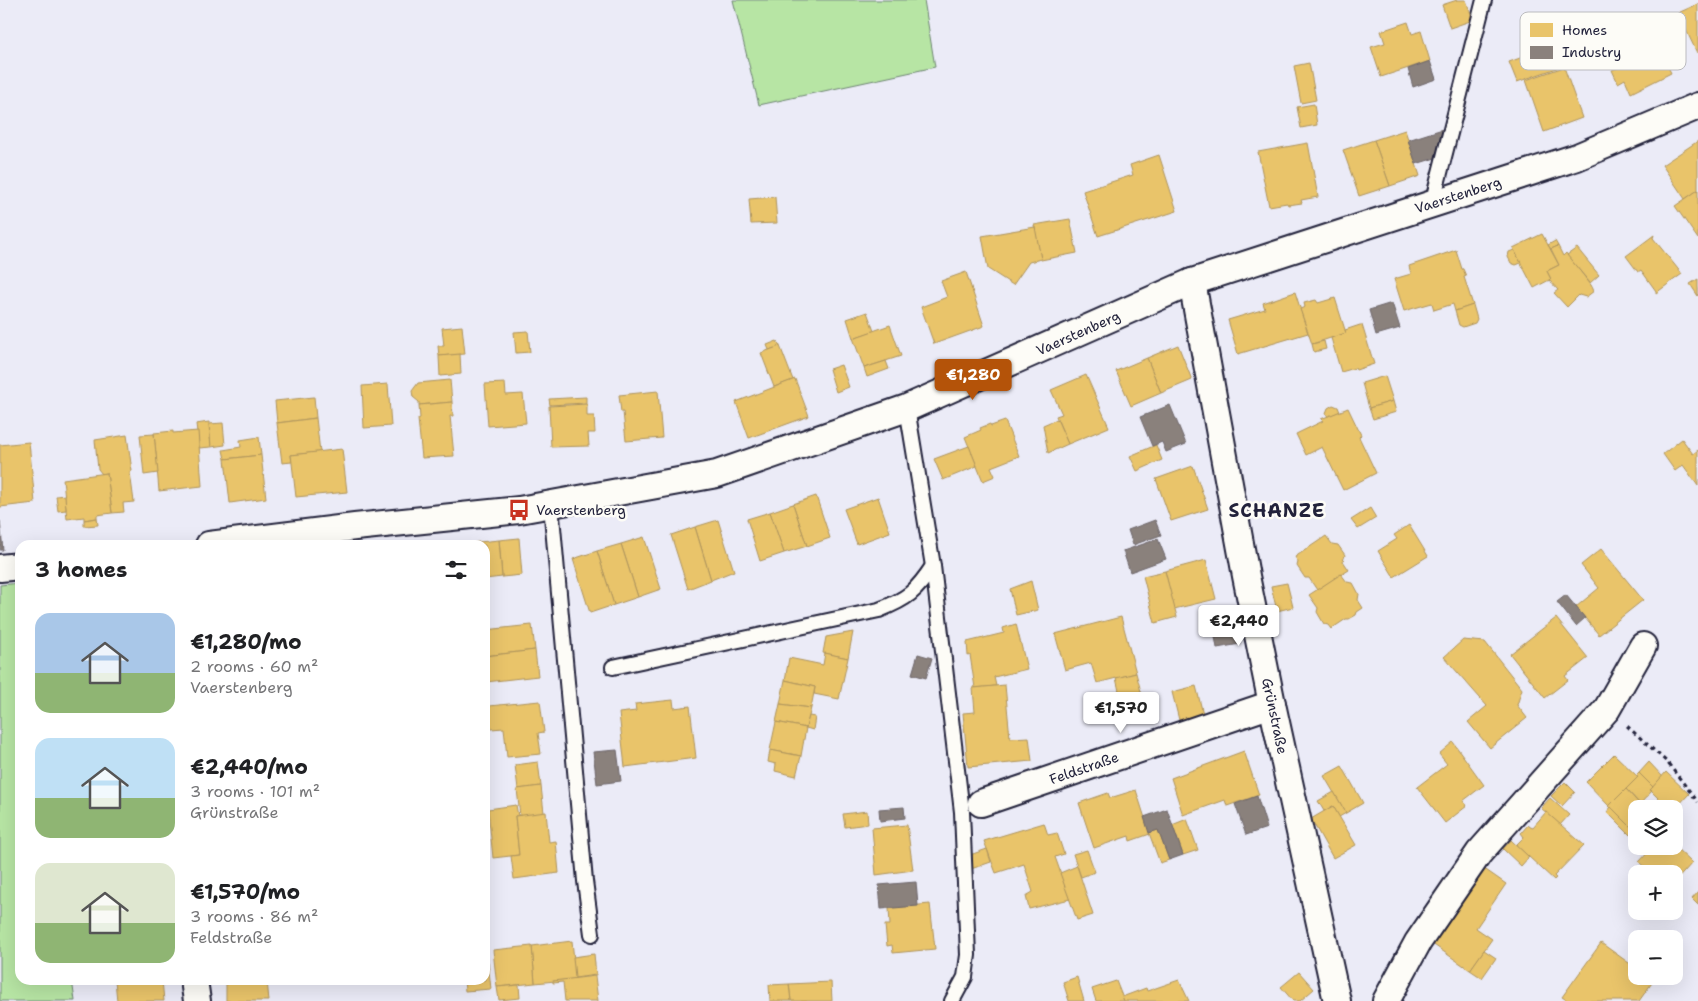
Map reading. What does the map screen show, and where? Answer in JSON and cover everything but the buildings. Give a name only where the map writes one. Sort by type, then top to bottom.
[{"type":"street","name":"Vaerstenberg","points":[[253,540],[551,506],[717,474],[907,408],[1192,282],[1577,156],[1698,106]]},
{"type":"street","name":"Grünstraße","points":[[1192,282],[1246,576],[1337,1001]]},
{"type":"street","points":[[0,568],[15,566]]},
{"type":"street","points":[[1386,1001],[1418,942],[1479,853],[1608,709],[1643,646]]},
{"type":"street","name":"Feldstraße","points":[[981,803],[1272,704]]},
{"type":"street","points":[[195,985],[197,1001]]},
{"type":"lane","points":[[1432,204],[1484,0]]},
{"type":"lane","points":[[907,408],[933,566],[962,812],[968,955],[965,977],[952,1001]]},
{"type":"lane","points":[[551,506],[585,881],[592,934]]},
{"type":"lane","points":[[613,667],[879,610],[902,601],[919,587],[933,566]]},
{"type":"path","points":[[1608,709],[1668,762],[1698,802]]},
{"type":"green space","points":[[733,0],[924,0],[935,67],[759,105]]},
{"type":"green space","points":[[15,584],[15,985],[73,985],[75,1001],[0,1001],[0,585]]},
{"type":"place","name":"Vaerstenberg","points":[[519,510]]},
{"type":"district","name":"SCHANZE","points":[[1277,510]]}]
